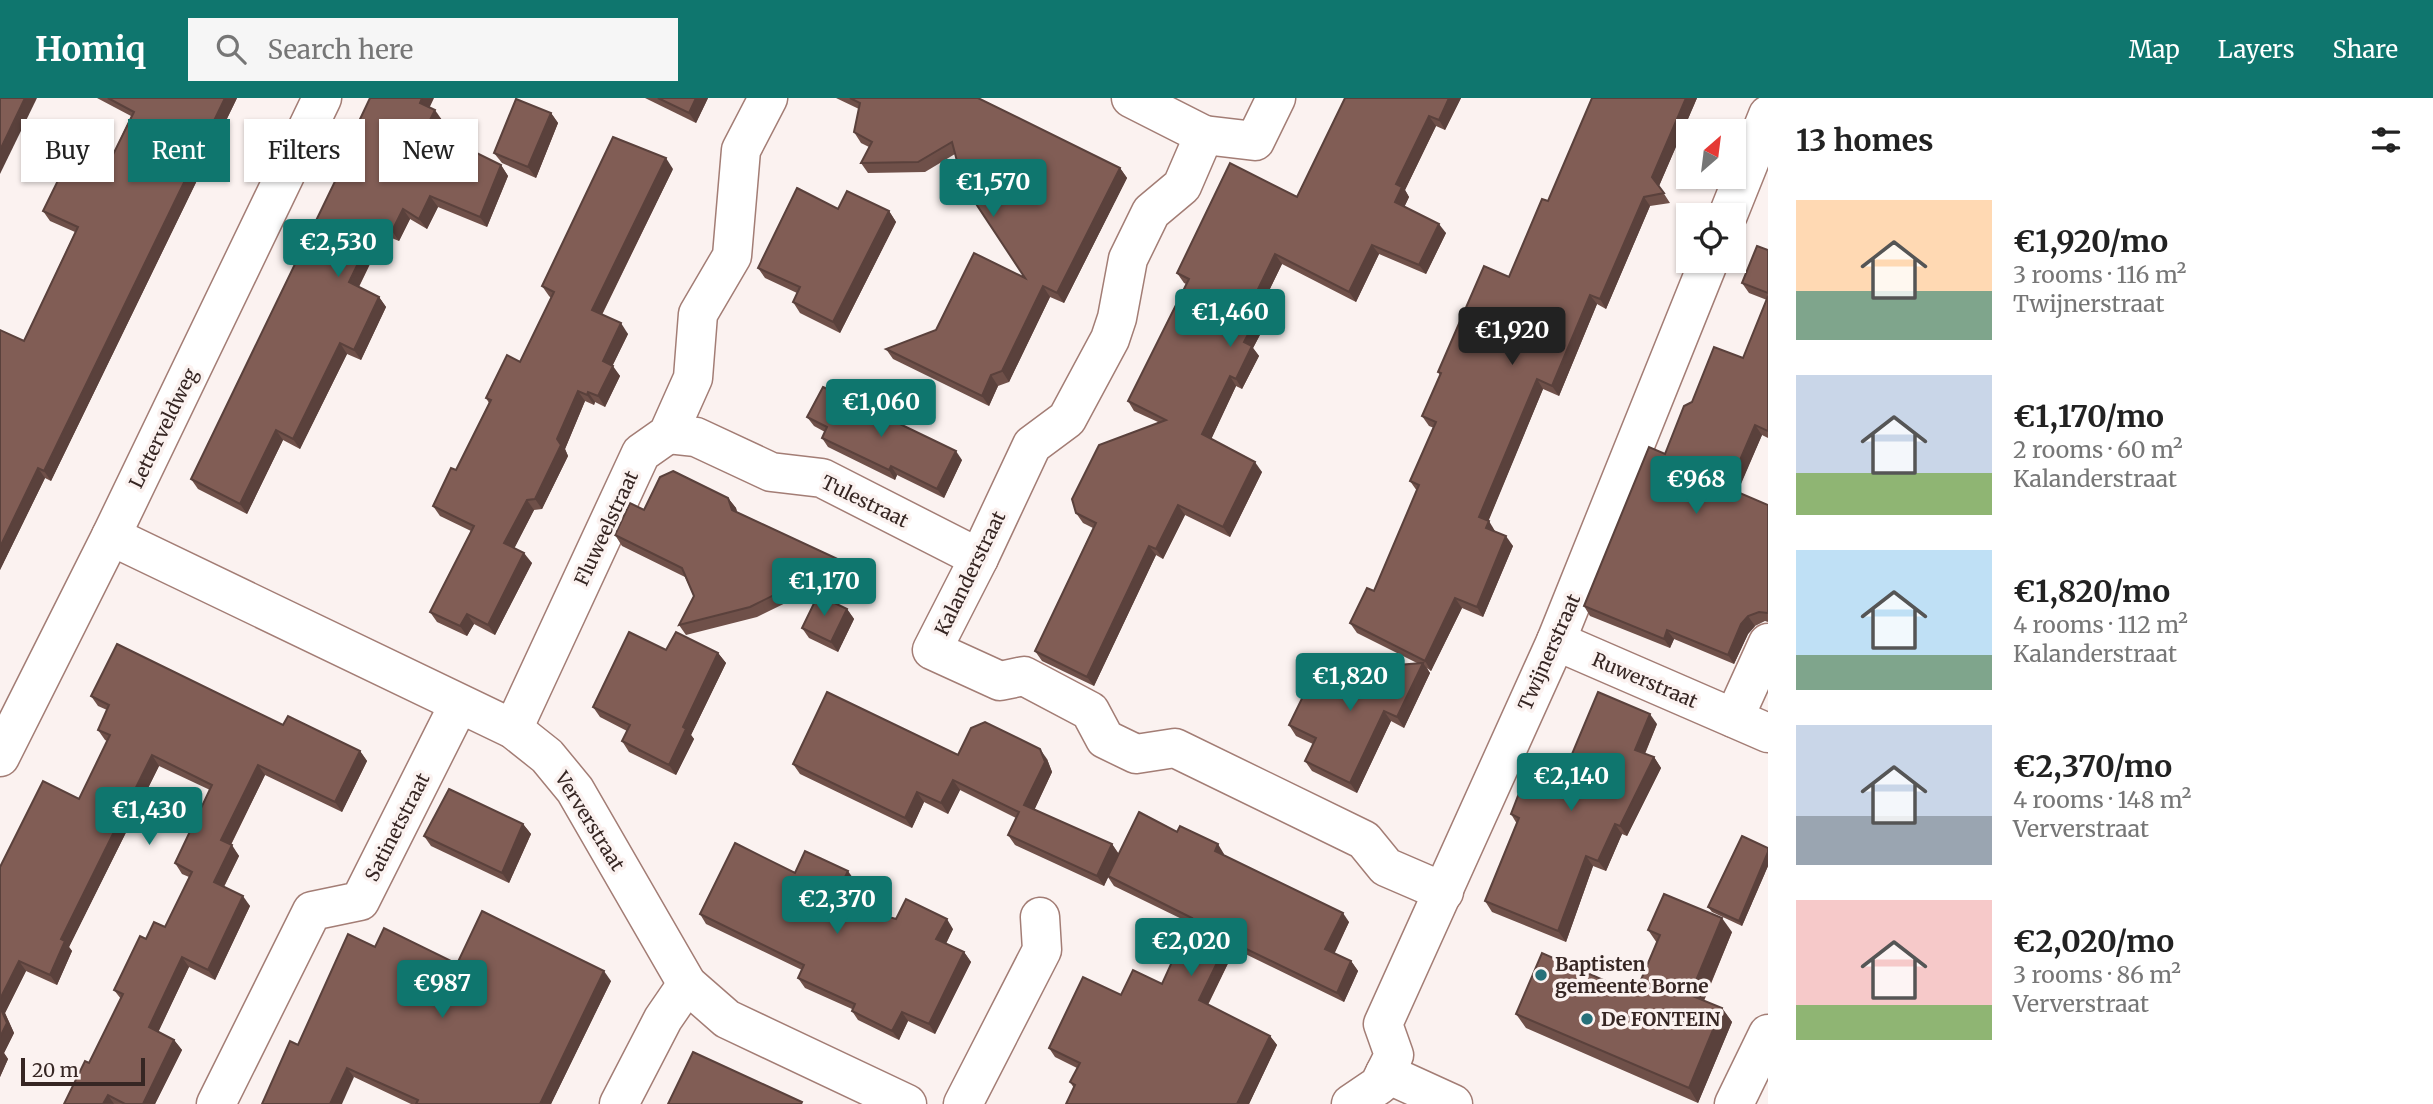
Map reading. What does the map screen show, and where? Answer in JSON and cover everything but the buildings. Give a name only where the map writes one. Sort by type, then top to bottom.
[{"type":"street","name":"Letterveldweg","points":[[0,757],[111,536],[322,98]]},
{"type":"street","name":"Fluweelstraat","points":[[513,729],[641,453],[668,434],[693,378],[698,314],[732,256],[741,150],[768,98]]},
{"type":"street","points":[[1130,98],[1204,135],[1255,141],[1276,98]]},
{"type":"street","points":[[1733,203],[1768,115]]},
{"type":"street","name":"Kalanderstraat","points":[[1204,135],[1182,186],[1152,212],[1128,259],[1118,318],[1098,362],[1067,419],[1032,445],[932,650],[1000,681],[1024,676],[1090,710],[1105,739],[1136,754],[1175,747],[1364,840],[1386,867],[1444,892]]},
{"type":"street","name":"Twijnerstraat","points":[[1385,1073],[1394,1055],[1383,1024],[1556,641],[1704,273]]},
{"type":"street","name":"Tulestraat","points":[[668,434],[696,437],[771,472],[822,478],[979,558]]},
{"type":"street","name":"Ververstraat","points":[[111,536],[513,729],[547,756],[575,790],[687,984],[727,1019],[907,1104]]},
{"type":"street","name":"Ruwerstraat","points":[[1556,641],[1751,726],[1768,643]]},
{"type":"street","name":"Satinetstraat","points":[[216,1104],[312,911],[360,901],[459,704]]},
{"type":"street","points":[[963,1104],[1042,950],[1040,917]]},
{"type":"street","points":[[619,1104],[663,1018],[687,984]]},
{"type":"street","points":[[1734,1104],[1768,1034]]},
{"type":"street","points":[[1351,1104],[1379,1085],[1385,1073],[1453,1104]]},
{"type":"place","name":"Baptisten gemeente Borne","points":[[1541,975]]},
{"type":"place","name":"De FONTEIN","points":[[1587,1019]]}]
